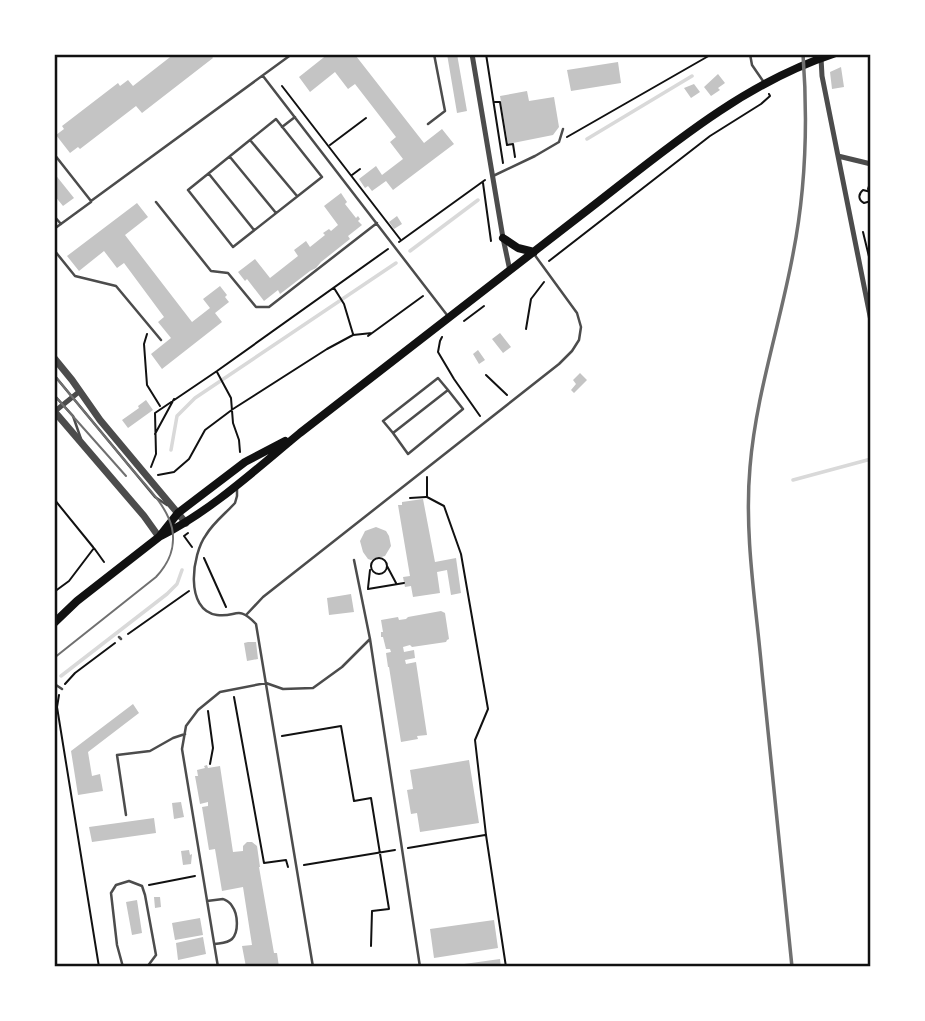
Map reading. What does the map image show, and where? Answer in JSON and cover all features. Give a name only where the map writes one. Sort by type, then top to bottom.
[{"type":"main road","points":[[54,623],[77,601],[159,537],[186,523],[237,485],[300,433],[684,136],[765,83],[820,56],[833,54]]},
{"type":"main road","points":[[503,238],[518,248],[534,253]]},
{"type":"main road","points":[[159,537],[178,513],[245,462],[300,433]]},
{"type":"street","points":[[472,54],[510,271]]},
{"type":"street","points":[[820,56],[821,76],[871,321]]},
{"type":"street","points":[[838,156],[871,164]]},
{"type":"street","points":[[54,358],[100,420],[186,523]]},
{"type":"street","points":[[80,391],[54,412],[159,537]]},
{"type":"lane","points":[[54,229],[292,54]]},
{"type":"lane","points":[[428,124],[445,111],[434,54]]},
{"type":"lane","points":[[750,54],[752,65],[765,83]]},
{"type":"lane","points":[[263,76],[449,318]]},
{"type":"lane","points":[[282,127],[295,117]]},
{"type":"lane","points":[[276,119],[322,177],[233,247],[188,190],[250,140],[276,119]]},
{"type":"lane","points":[[492,176],[559,142],[563,129]]},
{"type":"lane","points":[[250,140],[297,196]]},
{"type":"lane","points":[[54,154],[91,201]]},
{"type":"lane","points":[[230,157],[276,213]]},
{"type":"lane","points":[[209,174],[254,230]]},
{"type":"lane","points":[[156,202],[211,271],[228,273],[256,307],[269,307],[377,223]]},
{"type":"lane","points":[[54,216],[61,224]]},
{"type":"lane","points":[[54,250],[75,276],[116,286],[161,340]]},
{"type":"lane","points":[[247,614],[263,597],[572,351],[579,340],[577,313],[534,253]]},
{"type":"lane","points":[[54,375],[155,497],[178,513]]},
{"type":"lane","points":[[438,378],[463,409],[408,454],[393,433],[383,421],[438,378]]},
{"type":"lane","points":[[393,433],[448,390]]},
{"type":"lane","points":[[54,395],[73,416],[83,444]]},
{"type":"lane","points":[[237,485],[235,503],[205,536],[198,552],[194,588],[197,599],[205,610],[217,615],[238,612],[247,614],[256,624],[313,967]]},
{"type":"lane","points":[[354,560],[370,639],[421,967]]},
{"type":"lane","points":[[218,967],[182,750],[186,726],[198,710],[220,692],[266,683],[284,689],[313,688],[342,667],[370,639]]},
{"type":"lane","points":[[56,685],[62,690]]},
{"type":"lane","points":[[126,815],[117,755],[150,751],[185,734]]},
{"type":"lane","points":[[123,967],[117,945],[111,893],[116,885],[129,880],[142,886],[145,895],[156,955],[147,967]]},
{"type":"lane","points":[[207,901],[223,899],[232,905],[235,911],[237,930],[234,938],[215,944]]},
{"type":"path","points":[[486,54],[504,162],[502,171]]},
{"type":"path","points":[[559,142],[712,54]]},
{"type":"path","points":[[543,266],[710,136],[768,99],[770,96],[765,83]]},
{"type":"path","points":[[282,86],[401,240]]},
{"type":"path","points":[[494,103],[500,102],[507,145],[513,144],[516,164]]},
{"type":"path","points":[[329,146],[366,118]]},
{"type":"path","points":[[351,175],[360,169]]},
{"type":"path","points":[[150,466],[156,454],[155,412],[492,176]]},
{"type":"path","points":[[871,180],[869,191],[860,192],[859,199],[864,203],[871,201]]},
{"type":"path","points":[[482,184],[491,241]]},
{"type":"path","points":[[858,227],[865,234],[871,265]]},
{"type":"path","points":[[526,329],[531,299],[550,276]]},
{"type":"path","points":[[333,287],[344,304],[354,335]]},
{"type":"path","points":[[368,336],[429,291]]},
{"type":"path","points":[[464,321],[484,306]]},
{"type":"path","points":[[449,318],[438,352],[484,423]]},
{"type":"path","points":[[150,327],[144,344],[148,385],[160,406]]},
{"type":"path","points":[[158,475],[174,472],[189,458],[205,430],[233,409],[327,349],[354,335],[372,333]]},
{"type":"path","points":[[217,371],[231,398],[233,423],[241,457]]},
{"type":"path","points":[[486,375],[513,400]]},
{"type":"path","points":[[154,435],[175,398]]},
{"type":"path","points":[[424,470],[427,474],[427,497]]},
{"type":"path","points":[[410,498],[427,497],[444,506],[464,567],[488,709],[475,740],[506,967]]},
{"type":"path","points":[[54,499],[104,562]]},
{"type":"path","points":[[184,536],[203,557],[229,614]]},
{"type":"path","points":[[54,592],[69,581],[94,548]]},
{"type":"path","points":[[368,589],[371,566],[377,559],[383,560],[396,584]]},
{"type":"path","points":[[371,566],[374,572],[381,574],[385,571],[386,564]]},
{"type":"path","points":[[360,591],[404,583]]},
{"type":"path","points":[[99,967],[57,708],[62,690],[75,673],[120,638],[194,588]]},
{"type":"path","points":[[233,690],[264,863],[286,860],[288,868],[486,835]]},
{"type":"path","points":[[207,703],[213,748],[210,764]]},
{"type":"path","points":[[275,737],[341,726],[354,801],[371,798],[389,908],[372,911],[370,946]]},
{"type":"path","points":[[142,886],[203,874]]},
{"type":"building","points":[[174,54],[210,54],[213,58],[142,113],[136,106],[80,149],[78,147],[70,153],[56,135],[64,129],[62,126],[118,83],[120,86],[128,80],[133,86]]},
{"type":"building","points":[[328,54],[359,54],[356,56],[424,143],[442,129],[454,144],[393,190],[386,181],[372,191],[368,186],[365,188],[359,179],[376,166],[382,175],[403,159],[390,142],[396,137],[355,84],[348,89],[335,72],[310,92],[299,77]]},
{"type":"building","points":[[447,54],[457,54],[467,111],[457,113]]},
{"type":"building","points":[[618,62],[621,83],[571,91],[567,70]]},
{"type":"building","points":[[841,67],[844,87],[832,89],[830,72]]},
{"type":"building","points":[[718,74],[725,83],[711,96],[704,87]]},
{"type":"building","points":[[694,84],[700,92],[691,98],[684,88]]},
{"type":"building","points":[[527,91],[529,101],[554,97],[559,127],[553,135],[508,144],[500,96]]},
{"type":"building","points":[[54,173],[74,198],[63,206],[54,195]]},
{"type":"building","points":[[341,193],[347,202],[345,204],[356,218],[358,216],[362,225],[316,268],[280,294],[278,290],[264,301],[238,272],[255,259],[270,278],[298,256],[294,250],[306,241],[310,247],[325,235],[323,233],[338,225],[324,206]]},
{"type":"building","points":[[137,203],[148,217],[125,235],[192,322],[210,308],[203,299],[220,286],[229,302],[215,313],[222,322],[162,369],[151,354],[171,338],[158,322],[164,317],[124,263],[117,268],[104,251],[79,271],[67,256]]},
{"type":"building","points":[[397,216],[402,224],[394,229],[389,222]]},
{"type":"building","points":[[500,333],[511,347],[503,353],[492,339]]},
{"type":"building","points":[[478,350],[485,360],[479,364],[473,354]]},
{"type":"building","points":[[580,373],[587,380],[574,393],[571,390],[576,384],[573,380]]},
{"type":"building","points":[[146,400],[153,410],[128,428],[122,420]]},
{"type":"building","points":[[423,499],[435,562],[456,558],[461,593],[451,595],[447,570],[437,572],[440,593],[413,597],[411,586],[405,587],[403,577],[410,576],[398,505]]},
{"type":"building","points":[[376,527],[386,531],[391,546],[385,556],[371,560],[363,552],[360,541],[365,531]]},
{"type":"building","points":[[351,594],[354,612],[329,615],[327,598]]},
{"type":"building","points":[[441,611],[445,613],[449,639],[446,642],[403,647],[404,652],[414,650],[415,658],[405,660],[406,664],[416,662],[427,735],[401,742],[386,653],[391,652],[386,649],[381,637],[381,620],[398,617],[399,620],[406,619]]},
{"type":"building","points":[[256,642],[258,659],[247,661],[244,643]]},
{"type":"building","points":[[133,704],[139,713],[88,752],[92,776],[100,774],[103,791],[78,795],[71,751]]},
{"type":"building","points":[[469,760],[479,823],[420,832],[417,813],[411,814],[407,790],[413,789],[410,770]]},
{"type":"building","points":[[207,765],[208,768],[220,766],[233,852],[243,851],[247,842],[257,846],[274,953],[277,953],[279,967],[246,967],[242,946],[252,945],[243,887],[222,891],[215,849],[209,850],[202,807],[208,806],[208,802],[200,804],[195,776],[198,776],[197,770]]},
{"type":"building","points":[[181,802],[184,817],[174,819],[172,803]]},
{"type":"building","points":[[154,818],[156,833],[92,842],[89,827]]},
{"type":"building","points":[[189,850],[190,855],[192,854],[191,864],[183,865],[181,851]]},
{"type":"building","points":[[154,897],[160,897],[161,907],[155,908]]},
{"type":"building","points":[[137,900],[142,933],[132,935],[126,902]]},
{"type":"building","points":[[200,918],[203,935],[175,940],[172,923]]},
{"type":"building","points":[[494,920],[498,948],[434,958],[430,929]]},
{"type":"building","points":[[203,937],[206,954],[178,960],[176,943]]},
{"type":"building","points":[[500,959],[501,967],[457,967],[457,965]]},
{"type":"waterway","points":[[587,139],[692,76]]},
{"type":"waterway","points":[[410,251],[478,200]]},
{"type":"waterway","points":[[171,450],[177,416],[195,398],[396,263]]},
{"type":"waterway","points":[[793,480],[871,459]]},
{"type":"waterway","points":[[61,676],[167,594],[177,584],[182,570]]},
{"type":"tram line","points":[[54,375],[159,501],[169,519],[173,542],[168,561],[156,577],[54,658]]},
{"type":"tram line","points":[[54,395],[126,476]]},
{"type":"railway","points":[[792,967],[748,518],[750,467],[757,413],[788,281],[801,204],[805,130],[803,54]]}]
